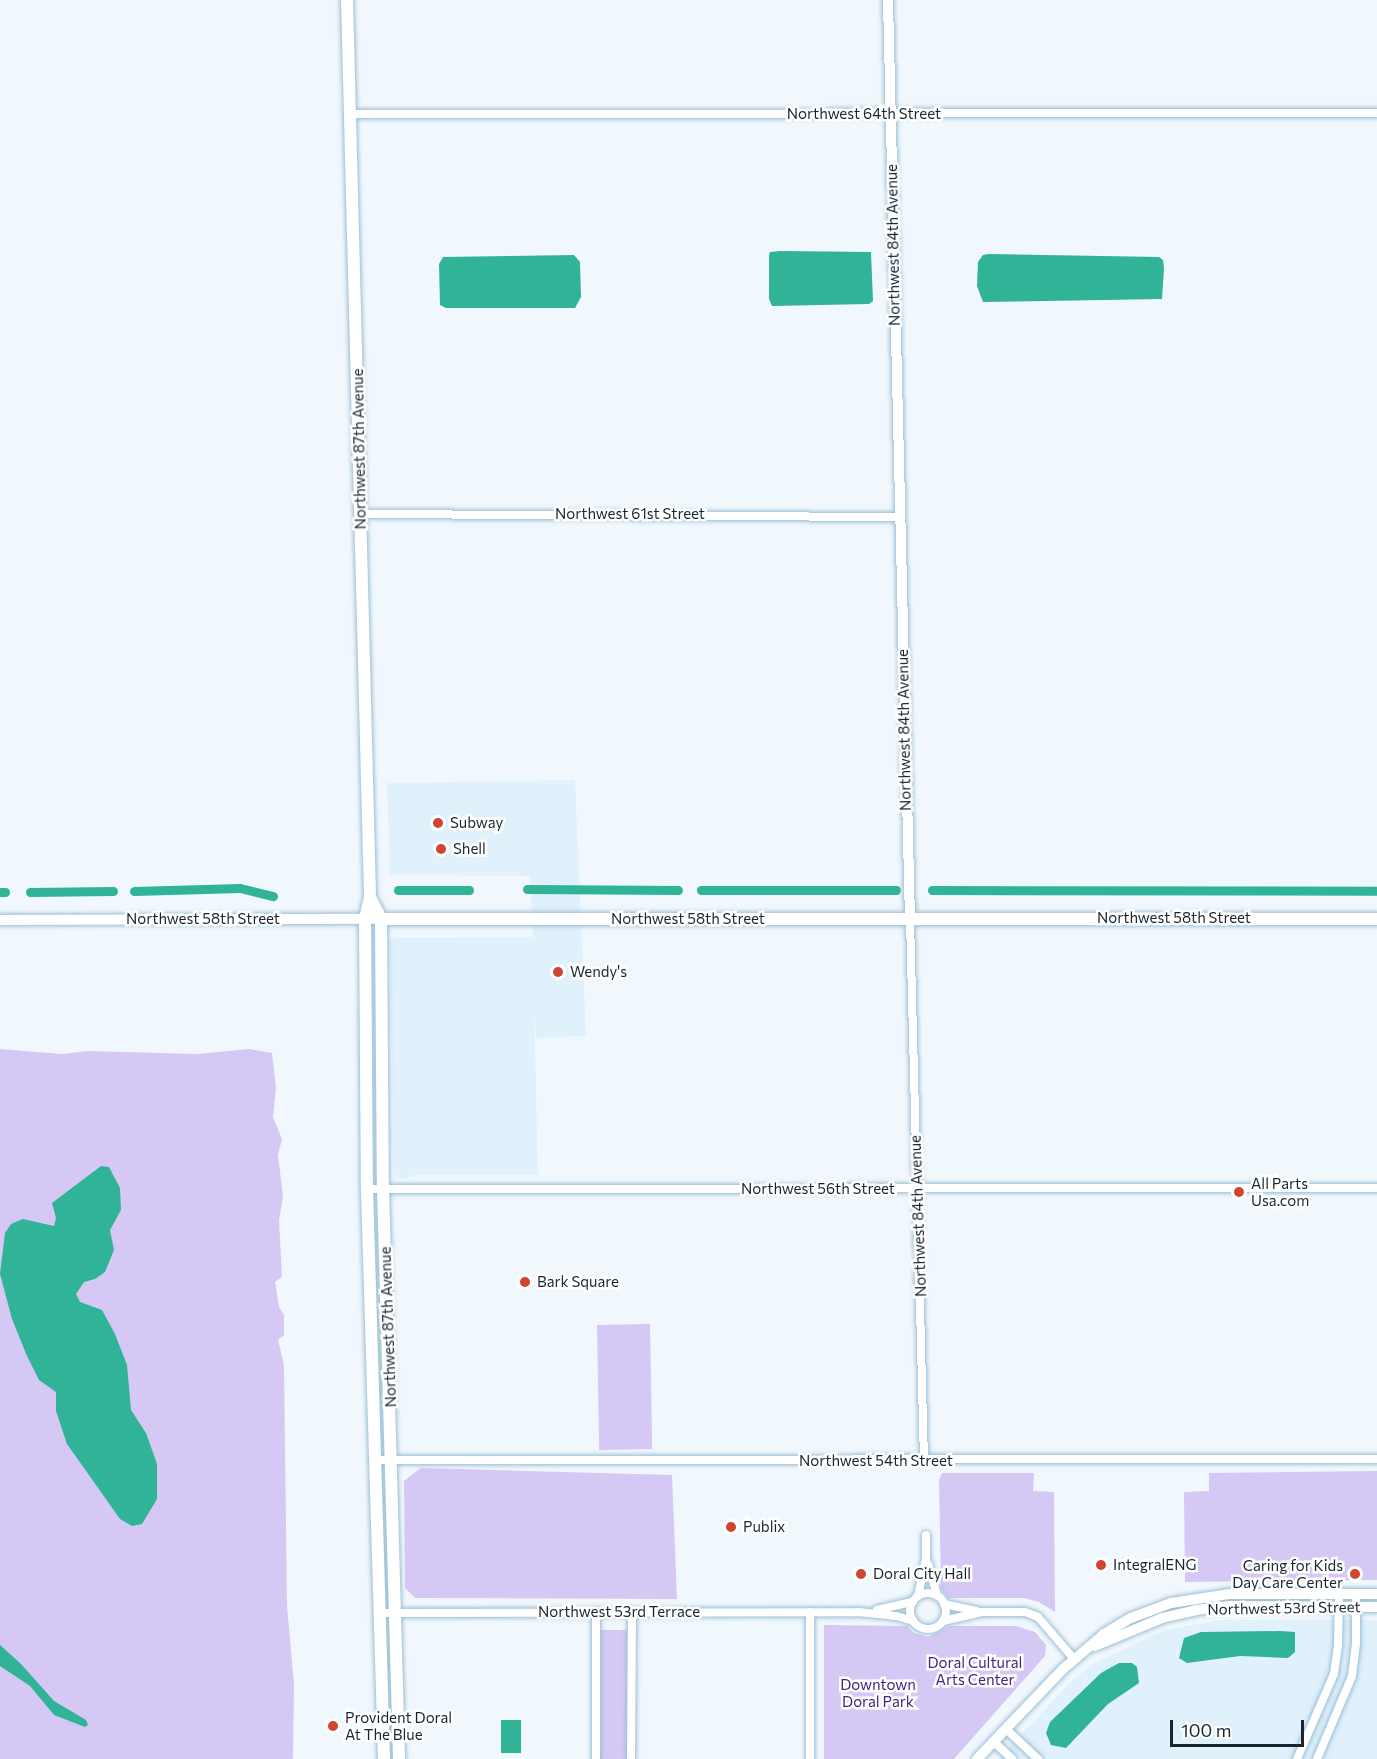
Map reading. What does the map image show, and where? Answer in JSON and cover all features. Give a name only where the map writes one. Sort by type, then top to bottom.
[{"type":"main road","name":"Northwest 87th Avenue","points":[[347,0],[370,897],[364,919],[367,1189],[384,1759]]},
{"type":"main road","name":"Northwest 87th Avenue","points":[[370,897],[381,919],[383,1188],[393,1460],[399,1759]]},
{"type":"main road","name":"Northwest 58th Street","points":[[381,919],[1377,919]]},
{"type":"street","name":"Northwest 84th Avenue","points":[[888,0],[924,1461]]},
{"type":"street","name":"Northwest 64th Street","points":[[351,114],[1377,113]]},
{"type":"street","name":"Northwest 61st Street","points":[[361,514],[899,517]]},
{"type":"street","name":"Northwest 58th Street","points":[[0,920],[381,919]]},
{"type":"street","name":"Northwest 56th Street","points":[[367,1189],[1377,1188]]},
{"type":"street","name":"Northwest 54th Street","points":[[376,1460],[1377,1459]]},
{"type":"street","points":[[926,1535],[926,1558],[916,1599],[910,1611],[913,1622],[918,1627],[928,1629],[943,1621],[982,1612],[1025,1612],[1038,1617],[1074,1659]]},
{"type":"street","points":[[926,1558],[946,1613],[943,1621]]},
{"type":"street","points":[[916,1599],[928,1594],[982,1612]]},
{"type":"street","name":"Northwest 53rd Street","points":[[977,1759],[1074,1659],[1104,1634],[1125,1621],[1171,1603],[1230,1594],[1377,1594]]},
{"type":"street","points":[[1298,1759],[1324,1699],[1337,1659],[1339,1594]]},
{"type":"street","points":[[1317,1759],[1352,1676],[1355,1659],[1356,1594]]},
{"type":"street","name":"Northwest 53rd Terrace","points":[[380,1613],[858,1612],[896,1608],[916,1599]]},
{"type":"street","points":[[1162,1618],[1171,1603]]},
{"type":"street","name":"Northwest 53rd Street","points":[[1089,1648],[1162,1618],[1230,1606],[1377,1607]]},
{"type":"street","points":[[596,1612],[596,1759]]},
{"type":"street","points":[[631,1759],[632,1612]]},
{"type":"street","points":[[810,1612],[810,1759]]},
{"type":"street","name":"Northwest 53rd Terrace","points":[[858,1612],[896,1616],[913,1622]]},
{"type":"street","points":[[1324,1699],[1339,1704]]},
{"type":"street","points":[[1006,1729],[1038,1759]]},
{"type":"street","points":[[994,1742],[1012,1759]]},
{"type":"shaded area","points":[[770,252],[871,252],[873,301],[869,304],[772,306],[769,299],[769,255]]},
{"type":"shaded area","points":[[574,255],[580,262],[581,297],[575,308],[446,308],[440,305],[439,264],[443,257]]},
{"type":"shaded area","points":[[983,255],[1159,257],[1163,260],[1164,268],[1162,299],[983,302],[977,286],[978,262]]},
{"type":"shaded area","points":[[575,780],[586,1036],[536,1038],[534,1005],[538,1175],[413,1175],[406,1179],[398,1178],[394,1173],[390,941],[394,938],[533,937],[530,876],[390,875],[387,783]]},
{"type":"shaded area","points":[[101,1166],[109,1167],[120,1188],[121,1210],[110,1230],[114,1250],[105,1272],[95,1279],[84,1282],[76,1294],[80,1302],[102,1310],[115,1334],[127,1365],[131,1410],[146,1433],[157,1464],[157,1499],[142,1524],[132,1526],[120,1519],[67,1444],[56,1411],[56,1392],[39,1380],[27,1356],[12,1319],[0,1274],[5,1233],[11,1224],[23,1219],[54,1226],[56,1218],[52,1203]]},
{"type":"shaded area","points":[[1219,1620],[1377,1620],[1377,1759],[998,1759],[1073,1680],[1093,1664],[1165,1630]]},
{"type":"shaded area","points":[[1201,1632],[1295,1632],[1295,1652],[1288,1658],[1240,1656],[1187,1663],[1179,1658],[1184,1638]]},
{"type":"shaded area","points":[[0,1645],[21,1664],[54,1701],[86,1720],[88,1725],[85,1727],[54,1715],[30,1686],[0,1666]]},
{"type":"shaded area","points":[[1119,1663],[1132,1663],[1137,1667],[1139,1683],[1108,1704],[1066,1748],[1051,1745],[1046,1733],[1050,1722],[1101,1673]]},
{"type":"shaded area","points":[[501,1720],[521,1720],[521,1753],[501,1753]]},
{"type":"green space","points":[[0,1049],[62,1054],[88,1051],[197,1054],[249,1049],[272,1053],[276,1088],[273,1117],[282,1139],[278,1155],[283,1197],[279,1220],[282,1277],[275,1282],[279,1307],[284,1315],[284,1335],[278,1340],[284,1365],[287,1606],[294,1684],[293,1759],[0,1759]]},
{"type":"green space","points":[[650,1324],[652,1449],[599,1450],[597,1325]]},
{"type":"green space","points":[[421,1468],[672,1475],[677,1599],[415,1598],[405,1588],[404,1481]]},
{"type":"green space","points":[[1377,1471],[1377,1580],[1185,1582],[1184,1492],[1209,1491],[1209,1473]]},
{"type":"green space","points":[[942,1473],[1034,1473],[1033,1491],[1054,1492],[1055,1612],[1039,1602],[1024,1598],[948,1598],[941,1589],[939,1480]]},
{"type":"green space","points":[[824,1625],[907,1626],[914,1633],[928,1637],[949,1626],[1016,1626],[1035,1632],[1046,1645],[1045,1656],[954,1759],[824,1759]]},
{"type":"green space","points":[[599,1630],[627,1630],[627,1759],[599,1759]]},
{"type":"waterway","points":[[134,891],[240,888],[273,896]]},
{"type":"waterway","points":[[527,889],[678,890]]},
{"type":"waterway","points":[[398,890],[469,890]]},
{"type":"waterway","points":[[701,890],[896,890]]},
{"type":"waterway","points":[[932,890],[1377,891]]},
{"type":"waterway","points":[[30,892],[113,891]]},
{"type":"waterway","points":[[0,892],[5,892]]},
{"type":"place","name":"Subway","points":[[438,823]]},
{"type":"place","name":"Shell","points":[[441,849]]},
{"type":"place","name":"Wendy's","points":[[558,972]]},
{"type":"place","name":"All Parts Usa.com","points":[[1239,1192]]},
{"type":"place","name":"Bark Square","points":[[525,1282]]},
{"type":"place","name":"Publix","points":[[731,1527]]},
{"type":"place","name":"IntegralENG","points":[[1101,1565]]},
{"type":"place","name":"Doral City Hall","points":[[861,1574]]},
{"type":"place","name":"Caring for Kids Day Care Center","points":[[1355,1574]]},
{"type":"place","name":"Provident Doral At The Blue","points":[[333,1726]]},
{"type":"park label","name":"Doral Cultural Arts Center","points":[[975,1670]]},
{"type":"park label","name":"Downtown Doral Park","points":[[878,1692]]}]
